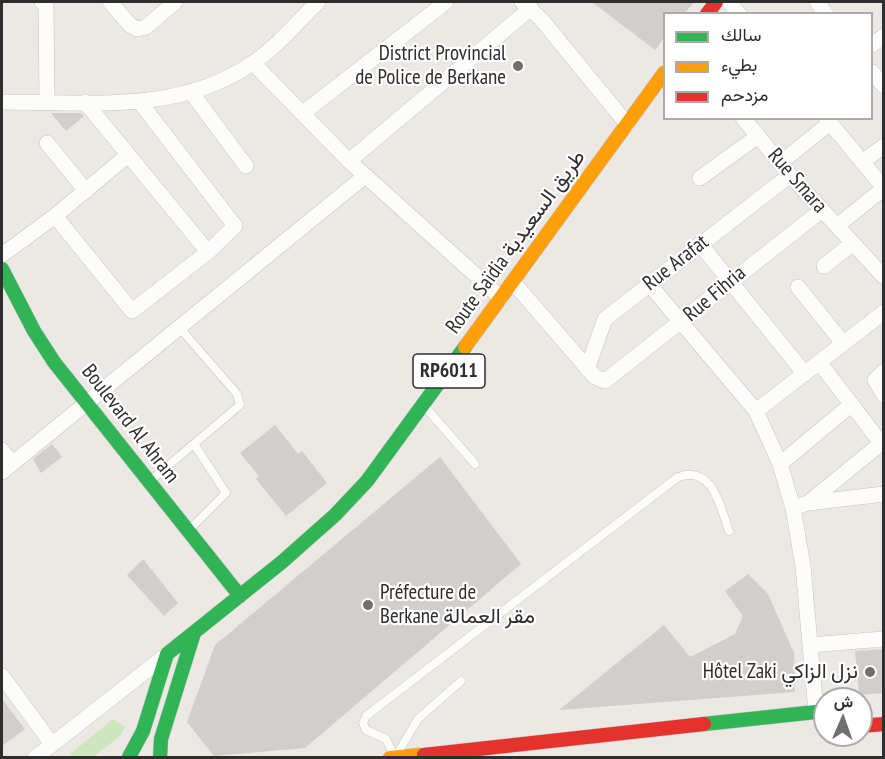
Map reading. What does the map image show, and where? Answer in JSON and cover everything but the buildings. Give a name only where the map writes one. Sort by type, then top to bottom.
[{"type":"main road","name":"Route Saïdia طريق السعيدية","points":[[167,654],[282,562],[351,498],[382,463],[663,74]]},
{"type":"main road","name":"Boulevard Al Ahram","points":[[2,269],[34,331],[86,403],[240,596]]},
{"type":"main road","points":[[160,758],[161,739],[194,633]]},
{"type":"main road","points":[[150,758],[128,757],[143,731],[167,654]]},
{"type":"main road","points":[[392,757],[426,756],[813,713]]},
{"type":"street","points":[[110,2],[130,25],[137,29],[146,27],[175,2]]},
{"type":"street","points":[[2,102],[139,101],[191,92],[222,81],[253,63],[318,2]]},
{"type":"street","points":[[303,113],[446,2]]},
{"type":"street","points":[[46,3],[47,102]]},
{"type":"street","points":[[349,161],[526,5],[627,124]]},
{"type":"street","points":[[253,63],[349,161],[501,298]]},
{"type":"street","points":[[873,73],[884,86]]},
{"type":"street","points":[[191,92],[246,166]]},
{"type":"street","points":[[55,216],[132,311],[208,252],[236,224],[139,101]]},
{"type":"street","points":[[85,102],[208,252]]},
{"type":"street","name":"Rue Smara","points":[[745,120],[785,169],[884,277]]},
{"type":"street","points":[[828,121],[884,188],[837,226]]},
{"type":"street","name":"Rue Arafat","points":[[587,369],[605,320],[700,243],[785,169],[828,121]]},
{"type":"street","points":[[700,178],[758,136]]},
{"type":"street","points":[[47,143],[86,191]]},
{"type":"street","points":[[862,162],[884,146]]},
{"type":"street","points":[[2,255],[55,216],[128,155]]},
{"type":"street","points":[[2,450],[7,467],[365,176]]},
{"type":"street","name":"Rue Fihria","points":[[587,369],[599,381],[609,380],[729,281],[822,210]]},
{"type":"street","points":[[700,243],[805,374]]},
{"type":"street","points":[[824,266],[853,243]]},
{"type":"street","points":[[513,282],[587,369]]},
{"type":"street","points":[[649,284],[756,411],[780,464],[793,508],[803,566],[810,645],[817,687]]},
{"type":"street","points":[[798,287],[843,343]]},
{"type":"street","points":[[756,411],[884,312]]},
{"type":"street","points":[[808,502],[882,442],[819,362]]},
{"type":"street","points":[[884,371],[875,380],[884,395]]},
{"type":"street","points":[[780,464],[852,404]]},
{"type":"street","points":[[793,508],[808,502],[884,494]]},
{"type":"street","points":[[810,645],[884,639]]},
{"type":"street","points":[[35,758],[167,654]]},
{"type":"street","points":[[2,676],[52,744]]},
{"type":"lane","points":[[149,482],[237,408],[240,399],[179,327]]},
{"type":"lane","points":[[424,406],[475,464]]},
{"type":"lane","points":[[188,531],[226,493],[194,444]]},
{"type":"lane","points":[[392,757],[390,743],[366,730],[363,723],[366,716],[678,477],[692,475],[711,485],[729,531]]},
{"type":"lane","points":[[392,757],[418,719],[460,681]]},
{"type":"green space","points":[[113,719],[125,727],[120,736],[93,757],[73,757],[70,754]]},
{"type":"traffic: fast","points":[[2,269],[34,331],[54,362],[240,596]]},
{"type":"traffic: fast","points":[[129,757],[143,731],[167,654],[282,562],[335,515],[367,481],[465,347]]},
{"type":"traffic: fast","points":[[160,758],[161,739],[194,633]]},
{"type":"traffic: fast","points":[[704,724],[813,712]]},
{"type":"traffic: slow","points":[[465,347],[663,74]]},
{"type":"traffic: slow","points":[[390,758],[420,755],[428,758]]},
{"type":"traffic: jam","points":[[708,12],[716,2]]},
{"type":"traffic: jam","points":[[424,755],[704,724]]},
{"type":"traffic: jam","points":[[873,725],[884,724]]},
{"type":"place","name":"District Provincial de Police de Berkane","points":[[518,66]]},
{"type":"place","name":"Préfecture de Berkane مقر العمالة","points":[[368,605]]},
{"type":"place","name":"Hôtel Zaki نزل الزاكي","points":[[870,672]]}]
